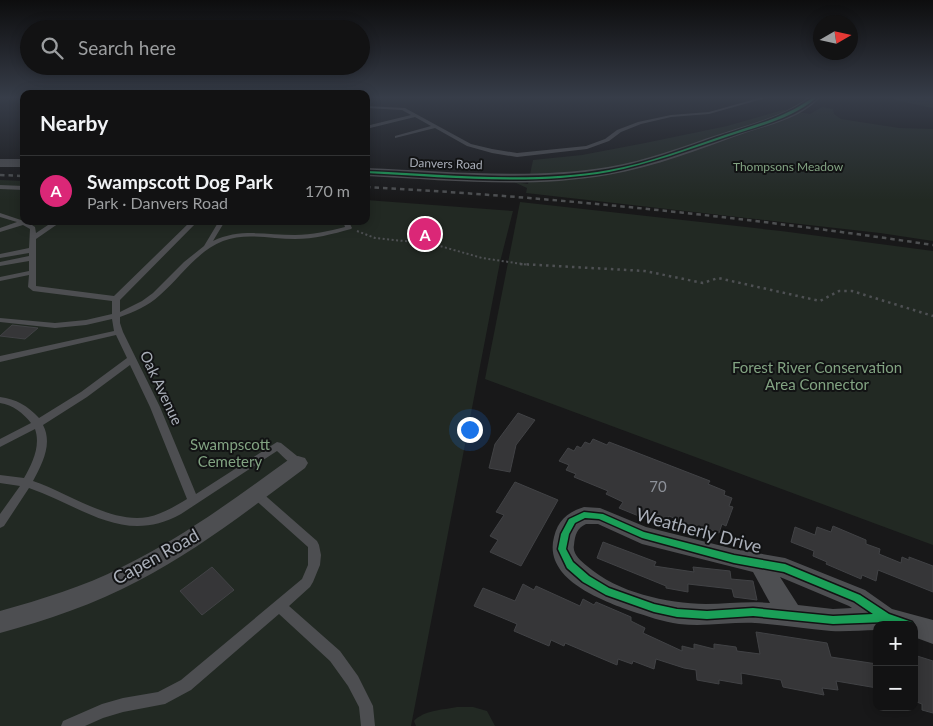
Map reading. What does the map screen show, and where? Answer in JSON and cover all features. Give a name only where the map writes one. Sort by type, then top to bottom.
[{"type":"street","name":"Danvers Road","points":[[370,172],[525,177],[595,173],[647,162],[735,132]]},
{"type":"street","points":[[0,163],[20,163]]},
{"type":"street","name":"Capen Road","points":[[0,622],[31,614],[93,590],[144,567],[192,539],[298,463]]},
{"type":"street","name":"Weatherly Drive","points":[[886,618],[833,620],[753,612],[707,615],[677,613],[654,608],[606,591],[586,579],[570,565],[562,549],[565,534],[572,521],[584,515],[600,516],[642,535],[734,559],[785,568],[856,598],[886,618],[896,621]]},
{"type":"street","name":"Weatherly Drive","points":[[760,564],[791,616]]},
{"type":"street","points":[[918,627],[933,632]]},
{"type":"lane","points":[[397,137],[416,132]]},
{"type":"lane","points":[[443,132],[469,145],[517,155],[587,147],[607,140],[618,132]]},
{"type":"lane","points":[[0,187],[20,188]]},
{"type":"lane","points":[[0,215],[20,220]]},
{"type":"lane","points":[[0,230],[20,224]]},
{"type":"lane","points":[[30,225],[33,228],[30,284],[36,289],[116,299],[191,225]]},
{"type":"lane","points":[[33,238],[53,225]]},
{"type":"lane","points":[[0,320],[43,326],[89,322],[117,316],[144,304],[156,294],[186,262],[207,245],[220,225]]},
{"type":"lane","points":[[207,245],[237,236],[264,235],[295,238],[349,228]]},
{"type":"lane","points":[[0,256],[32,254]]},
{"type":"lane","points":[[0,264],[32,254]]},
{"type":"lane","points":[[0,279],[32,272]]},
{"type":"lane","name":"Oak Avenue","points":[[116,299],[119,332],[155,407],[193,501]]},
{"type":"lane","points":[[0,359],[119,332]]},
{"type":"lane","points":[[0,443],[81,398],[131,360]]},
{"type":"lane","points":[[0,400],[23,408],[38,423],[42,435],[41,448],[27,483],[0,523]]},
{"type":"lane","points":[[0,479],[27,483],[107,517],[128,523],[150,522],[167,516],[193,501],[276,446],[298,463]]},
{"type":"lane","points":[[68,726],[116,707],[160,699],[172,694],[186,685],[306,583],[313,572],[316,557],[313,545],[256,494]]},
{"type":"lane","points":[[280,605],[335,656],[353,681],[366,706],[368,726]]},
{"type":"path","points":[[349,228],[375,238],[433,244],[482,258],[537,266],[645,271],[703,283],[718,278],[820,301],[839,291],[852,291],[933,316]]},
{"type":"green space","name":"Thompsons Meadow","points":[[699,132],[933,132],[933,241],[880,233],[526,193],[527,188],[514,182],[528,184],[533,160],[582,155]]},
{"type":"green space","name":"Swampscott Cemetery","points":[[0,180],[20,181],[20,225],[370,225],[370,200],[513,211],[500,262],[411,726],[0,726]]},
{"type":"green space","name":"Forest River Conservation Area Connector","points":[[520,202],[781,231],[933,251],[933,545],[485,379]]},
{"type":"green space","points":[[457,707],[473,707],[487,711],[495,726],[416,726],[414,721],[428,713]]},
{"type":"building","points":[[12,325],[38,328],[25,339],[0,336]]},
{"type":"building","points":[[518,413],[535,420],[516,445],[510,472],[489,468],[495,444]]},
{"type":"building","points":[[593,439],[607,445],[609,442],[710,481],[708,484],[725,491],[724,495],[732,498],[729,506],[733,507],[726,526],[722,524],[719,533],[707,528],[706,531],[669,516],[667,520],[653,514],[651,521],[619,508],[623,502],[606,494],[608,491],[574,477],[576,474],[566,470],[569,465],[559,461],[568,448],[574,451],[577,446],[581,448],[585,442],[590,444]]},
{"type":"building","points":[[515,482],[558,500],[521,566],[490,552],[498,540],[490,536],[504,515],[496,512]]},
{"type":"building","points":[[833,526],[866,540],[866,544],[880,549],[879,554],[901,563],[902,557],[909,560],[909,557],[933,566],[933,592],[878,570],[876,581],[862,575],[861,579],[826,564],[827,562],[813,556],[814,551],[791,542],[795,527],[815,535],[817,527],[831,532]]},
{"type":"building","points":[[603,542],[656,562],[654,566],[694,572],[693,567],[730,571],[731,579],[753,581],[757,600],[734,597],[732,589],[688,584],[688,592],[666,588],[666,586],[597,558]]},
{"type":"building","points":[[212,567],[234,590],[202,615],[180,591]]},
{"type":"building","points":[[523,584],[534,590],[536,586],[580,606],[583,599],[594,605],[596,602],[631,617],[631,621],[645,628],[643,633],[682,651],[682,646],[694,649],[694,644],[714,649],[714,644],[736,647],[737,651],[760,654],[756,632],[827,643],[831,657],[873,663],[873,687],[836,681],[838,690],[822,688],[824,695],[783,687],[781,680],[741,673],[742,684],[719,680],[719,684],[697,680],[696,670],[656,659],[654,669],[633,661],[632,664],[618,659],[617,665],[565,643],[564,646],[551,640],[549,646],[514,631],[517,624],[474,606],[483,588],[515,601]]},
{"type":"building","points":[[918,656],[933,661],[933,713],[922,710],[922,704],[918,702]]},
{"type":"railway","points":[[0,175],[20,176]]},
{"type":"railway","points":[[370,187],[508,196],[650,209],[933,245]]},
{"type":"cycle path","points":[[370,172],[518,178],[578,175],[639,164],[737,132]]},
{"type":"cycle path","points":[[584,515],[600,516],[642,535],[734,559],[785,568],[857,598],[886,618],[833,620],[753,612],[707,615],[677,613],[654,608],[606,591],[586,579],[570,565],[562,549],[565,534],[572,521],[584,515]]},
{"type":"cycle path","points":[[886,618],[896,621]]},
{"type":"place","name":"Swampscott Dog Park","points":[[425,234]]}]
